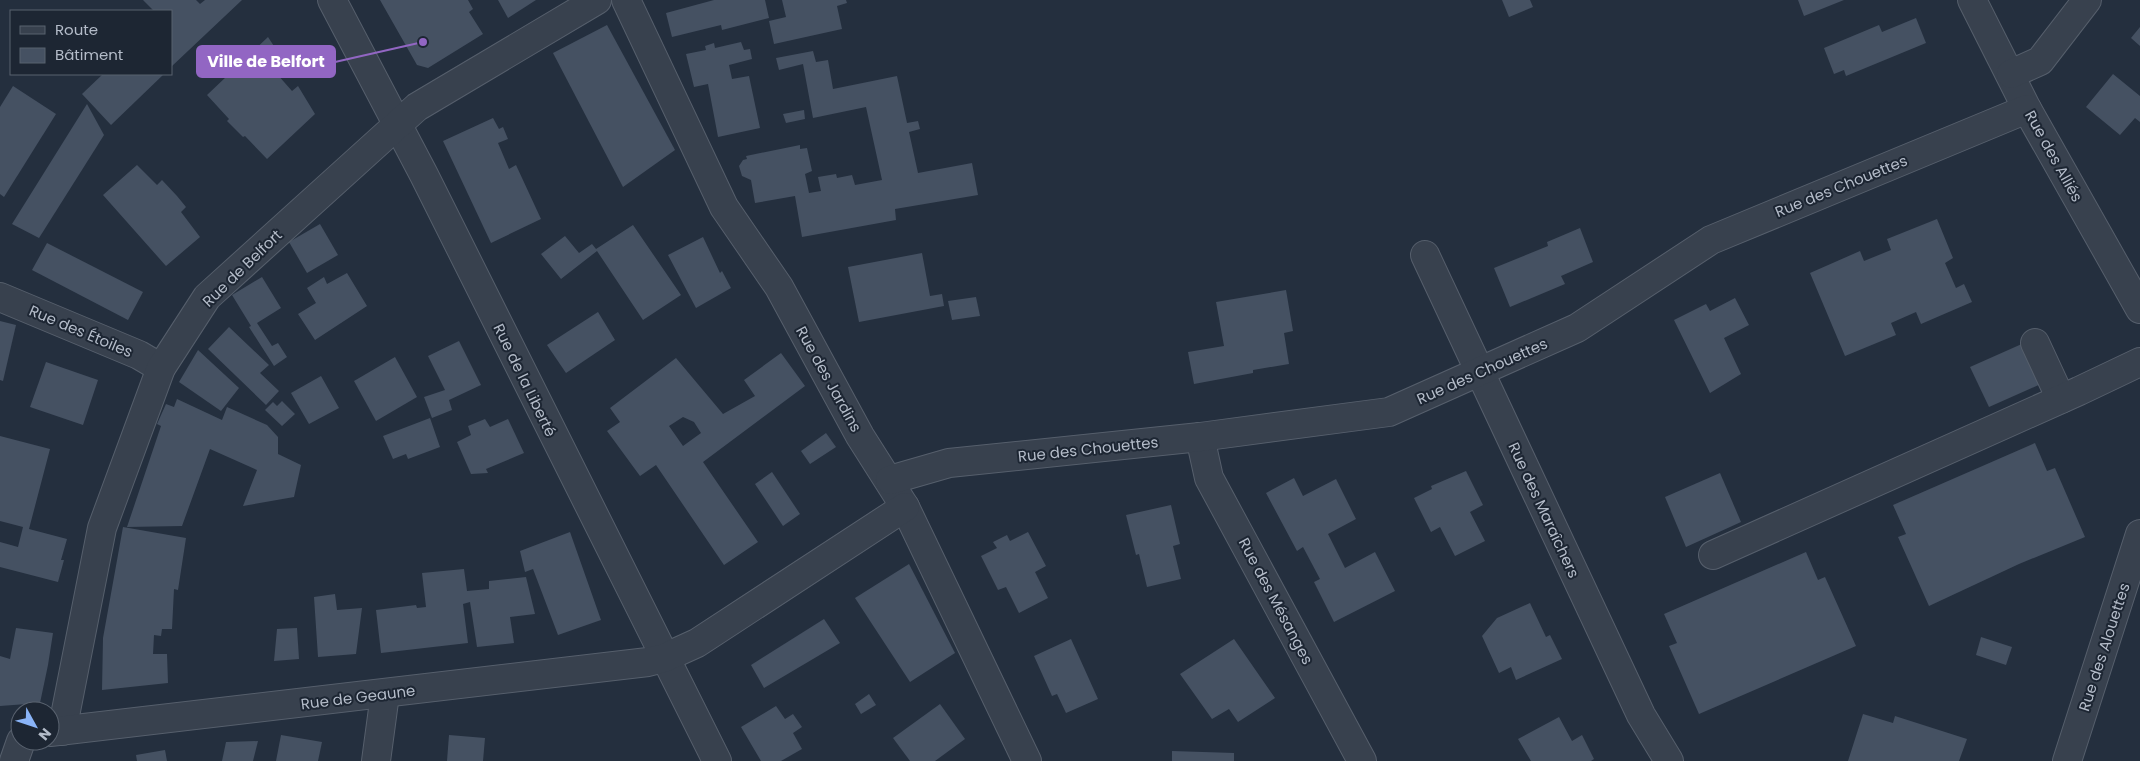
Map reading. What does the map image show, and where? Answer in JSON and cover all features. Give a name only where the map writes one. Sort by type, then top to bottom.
[{"type":"street","name":"Rue de la Liberté","points":[[332,0],[397,123],[717,761]]},
{"type":"street","name":"Rue de Belfort","points":[[60,713],[102,528],[161,368],[207,297],[384,139],[397,123],[425,102],[597,0]]},
{"type":"street","name":"Rue des Jardins","points":[[626,0],[724,207],[779,287],[860,436],[890,480],[905,507],[1027,761]]},
{"type":"street","name":"Rue des Alliés","points":[[1972,0],[2027,109],[2140,309]]},
{"type":"street","points":[[2011,74],[2040,61],[2087,0]]},
{"type":"street","name":"Rue des Chouettes","points":[[890,480],[949,463],[1200,437],[1389,412],[1577,328],[1711,240],[2027,109]]},
{"type":"street","name":"Rue des Maraîchers","points":[[1425,255],[1641,715],[1669,761]]},
{"type":"street","name":"Rue des Étoiles","points":[[0,297],[139,355],[161,368]]},
{"type":"street","points":[[2035,343],[2061,399]]},
{"type":"street","points":[[1713,555],[2140,362]]},
{"type":"street","name":"Rue des Mésanges","points":[[1200,437],[1209,478],[1362,761]]},
{"type":"street","name":"Rue de Geaune","points":[[60,731],[385,694],[648,662],[664,658],[697,643],[905,507]]},
{"type":"street","name":"Rue des Alouettes","points":[[2067,761],[2140,534]]},
{"type":"street","points":[[376,761],[385,694]]},
{"type":"building","points":[[143,0],[196,0],[200,4],[205,0],[242,0],[172,66],[172,10],[153,10]]},
{"type":"building","points":[[380,0],[468,0],[473,9],[469,12],[483,34],[428,68],[417,65]]},
{"type":"building","points":[[498,0],[536,0],[508,18]]},
{"type":"building","points":[[714,0],[765,0],[769,18],[722,30],[721,25],[672,37],[666,13]]},
{"type":"building","points":[[782,0],[846,0],[847,3],[837,6],[842,29],[774,44],[769,21],[786,17]]},
{"type":"building","points":[[1502,0],[1530,0],[1533,7],[1509,17]]},
{"type":"building","points":[[1798,0],[1844,0],[1804,16]]},
{"type":"building","points":[[1916,18],[1926,43],[1846,76],[1844,70],[1834,74],[1824,48],[1879,25],[1882,32]]},
{"type":"building","points":[[607,25],[675,150],[623,187],[553,53]]},
{"type":"building","points":[[2140,27],[2140,46],[2131,38]]},
{"type":"building","points":[[268,37],[287,66],[277,74],[292,91],[298,86],[315,114],[267,159],[245,136],[243,137],[227,121],[229,119],[207,95]]},
{"type":"building","points":[[741,42],[744,50],[750,49],[752,59],[729,65],[732,79],[749,76],[760,128],[718,137],[708,84],[694,87],[686,54],[706,50],[705,46],[714,43],[715,48]]},
{"type":"building","points":[[813,51],[816,62],[828,60],[833,89],[897,76],[907,123],[918,121],[920,129],[909,132],[918,173],[972,163],[978,195],[895,209],[896,220],[802,237],[795,196],[755,203],[751,180],[742,176],[739,166],[743,160],[747,159],[746,156],[800,145],[800,149],[807,148],[812,171],[805,174],[809,193],[821,191],[818,177],[836,174],[837,178],[852,175],[855,185],[882,180],[866,107],[813,118],[803,64],[779,70],[776,58]]},
{"type":"building","points":[[2113,74],[2140,96],[2140,122],[2135,118],[2120,135],[2086,107]]},
{"type":"building","points":[[102,75],[163,75],[111,125],[82,94]]},
{"type":"building","points":[[13,86],[56,114],[4,197],[0,194],[0,107]]},
{"type":"building","points":[[87,104],[104,135],[39,238],[12,224]]},
{"type":"building","points":[[804,110],[805,119],[786,123],[783,114]]},
{"type":"building","points":[[493,118],[499,129],[503,127],[508,139],[498,143],[509,169],[516,165],[541,219],[491,243],[443,141]]},
{"type":"building","points":[[137,165],[157,185],[162,180],[177,196],[186,207],[181,212],[200,237],[166,266],[103,195]]},
{"type":"building","points":[[1937,219],[1953,258],[1945,263],[1956,288],[1964,284],[1972,302],[1921,324],[1916,312],[1891,323],[1896,335],[1845,356],[1810,273],[1860,251],[1864,261],[1891,250],[1887,239]]},
{"type":"building","points":[[320,224],[338,255],[307,273],[289,242]]},
{"type":"building","points":[[633,225],[681,295],[643,320],[597,251],[561,279],[541,254],[565,236],[579,253],[592,244],[596,249]]},
{"type":"building","points":[[1580,228],[1593,262],[1561,276],[1565,284],[1510,307],[1494,268],[1548,246],[1547,242]]},
{"type":"building","points":[[703,237],[720,273],[722,271],[731,288],[696,308],[668,255]]},
{"type":"building","points":[[47,243],[143,292],[128,320],[32,270]]},
{"type":"building","points":[[922,253],[930,296],[942,294],[944,306],[859,322],[848,267]]},
{"type":"building","points":[[347,273],[367,306],[315,340],[298,314],[316,303],[307,288],[324,277],[327,284]]},
{"type":"building","points":[[262,277],[281,308],[257,323],[272,346],[278,343],[287,357],[274,366],[249,327],[251,326],[232,295]]},
{"type":"building","points":[[1286,290],[1293,331],[1284,333],[1289,364],[1253,370],[1253,373],[1194,384],[1188,352],[1224,346],[1216,302]]},
{"type":"building","points":[[976,297],[980,316],[952,320],[948,301]]},
{"type":"building","points":[[1735,298],[1749,325],[1724,338],[1741,374],[1710,393],[1674,320],[1706,304],[1710,311]]},
{"type":"building","points":[[598,312],[615,340],[566,373],[547,345]]},
{"type":"building","points":[[0,321],[16,325],[3,381],[0,380]]},
{"type":"building","points":[[229,327],[269,365],[260,373],[279,391],[266,405],[208,349]]},
{"type":"building","points":[[459,341],[481,385],[449,400],[452,410],[432,418],[424,397],[445,390],[428,356]]},
{"type":"building","points":[[2024,343],[2043,383],[1989,407],[1970,367]]},
{"type":"building","points":[[198,350],[239,388],[221,411],[179,382]]},
{"type":"building","points":[[781,353],[805,386],[703,462],[758,542],[724,565],[656,465],[640,476],[607,431],[620,422],[610,408],[676,358],[723,414],[755,396],[744,380]],"holes":[[[683,417],[694,422],[701,433],[683,446],[669,426]]]},
{"type":"building","points":[[395,357],[417,397],[376,421],[354,381]]},
{"type":"building","points":[[46,362],[98,380],[83,425],[30,407]]},
{"type":"building","points":[[321,376],[339,408],[309,424],[291,393]]},
{"type":"building","points":[[177,399],[222,420],[227,407],[267,425],[278,437],[278,454],[301,465],[294,497],[243,506],[257,470],[210,449],[182,526],[127,527],[161,426],[157,424],[166,404],[174,407]]},
{"type":"building","points":[[282,401],[295,414],[282,426],[265,410],[273,402],[277,406]]},
{"type":"building","points":[[430,418],[440,447],[408,459],[406,454],[393,459],[383,436]]},
{"type":"building","points":[[485,419],[490,427],[508,419],[524,453],[486,469],[488,473],[471,474],[457,442],[471,435],[468,426]]},
{"type":"building","points":[[826,433],[836,447],[810,464],[801,451]]},
{"type":"building","points":[[0,436],[50,449],[29,529],[67,539],[61,560],[64,560],[58,582],[0,567],[0,542],[18,547],[23,527],[0,521]]},
{"type":"building","points":[[2035,443],[2047,471],[2055,468],[2085,537],[2019,564],[1929,606],[1898,537],[1906,534],[1893,505]]},
{"type":"building","points":[[1466,471],[1483,505],[1470,512],[1485,541],[1455,556],[1440,527],[1431,532],[1414,498],[1432,489],[1431,486]]},
{"type":"building","points":[[772,472],[800,514],[783,526],[755,484]]},
{"type":"building","points":[[1720,473],[1741,522],[1686,547],[1665,497]]},
{"type":"building","points":[[1294,478],[1303,496],[1336,479],[1356,519],[1328,534],[1345,568],[1375,552],[1395,591],[1334,622],[1314,582],[1320,579],[1303,547],[1297,551],[1266,493]]},
{"type":"building","points":[[1171,505],[1180,544],[1173,546],[1181,579],[1147,587],[1139,554],[1136,555],[1126,515]]},
{"type":"building","points":[[123,527],[186,538],[178,590],[174,589],[172,629],[162,629],[161,636],[154,635],[153,654],[167,654],[168,683],[102,690],[103,638]]},
{"type":"building","points":[[570,532],[601,620],[558,635],[533,569],[525,572],[520,551]]},
{"type":"building","points":[[1028,532],[1046,566],[1035,572],[1048,598],[1019,613],[1006,587],[998,590],[981,556],[997,548],[993,542],[1007,535],[1010,541]]},
{"type":"building","points":[[1806,552],[1818,580],[1825,577],[1856,646],[1699,714],[1669,646],[1677,643],[1664,614]]},
{"type":"building","points":[[909,564],[955,653],[910,682],[855,598]]},
{"type":"building","points":[[464,569],[467,591],[489,589],[489,581],[526,577],[535,614],[510,617],[514,643],[477,647],[470,602],[463,604],[468,643],[381,653],[376,610],[416,605],[417,608],[426,607],[422,573]]},
{"type":"building","points":[[335,594],[337,610],[362,608],[356,654],[318,657],[314,597]]},
{"type":"building","points":[[1530,603],[1546,637],[1550,635],[1562,659],[1516,680],[1511,667],[1499,673],[1482,636],[1497,618]]},
{"type":"building","points":[[824,619],[840,643],[764,688],[751,665]]},
{"type":"building","points":[[16,628],[53,633],[40,701],[10,701],[10,705],[0,706],[0,656],[10,659]]},
{"type":"building","points":[[297,628],[299,659],[274,661],[277,629]]},
{"type":"building","points":[[1981,637],[2012,647],[2006,665],[1976,655]]},
{"type":"building","points":[[1071,639],[1098,699],[1066,713],[1057,694],[1052,696],[1034,656]]},
{"type":"building","points":[[1234,639],[1275,698],[1238,722],[1229,709],[1212,719],[1180,674]]},
{"type":"building","points":[[869,694],[876,705],[861,714],[855,704]]},
{"type":"building","points":[[940,704],[965,739],[935,761],[910,761],[893,738]]},
{"type":"building","points":[[776,706],[785,719],[793,714],[802,727],[793,733],[802,749],[781,761],[761,761],[741,727]]},
{"type":"building","points":[[1863,714],[1893,723],[1895,716],[1967,739],[1959,761],[1848,761]]},
{"type":"building","points":[[1559,717],[1572,741],[1582,735],[1594,759],[1591,761],[1531,761],[1518,739]]},
{"type":"building","points":[[281,735],[322,742],[318,761],[276,761]]},
{"type":"building","points":[[449,735],[485,738],[483,761],[447,761]]},
{"type":"building","points":[[258,741],[253,761],[222,761],[226,742]]},
{"type":"building","points":[[165,750],[167,761],[137,761],[136,755]]},
{"type":"building","points":[[1172,751],[1234,753],[1234,761],[1172,761]]},
{"type":"place","name":"Ville de Belfort","points":[[423,42]]}]
